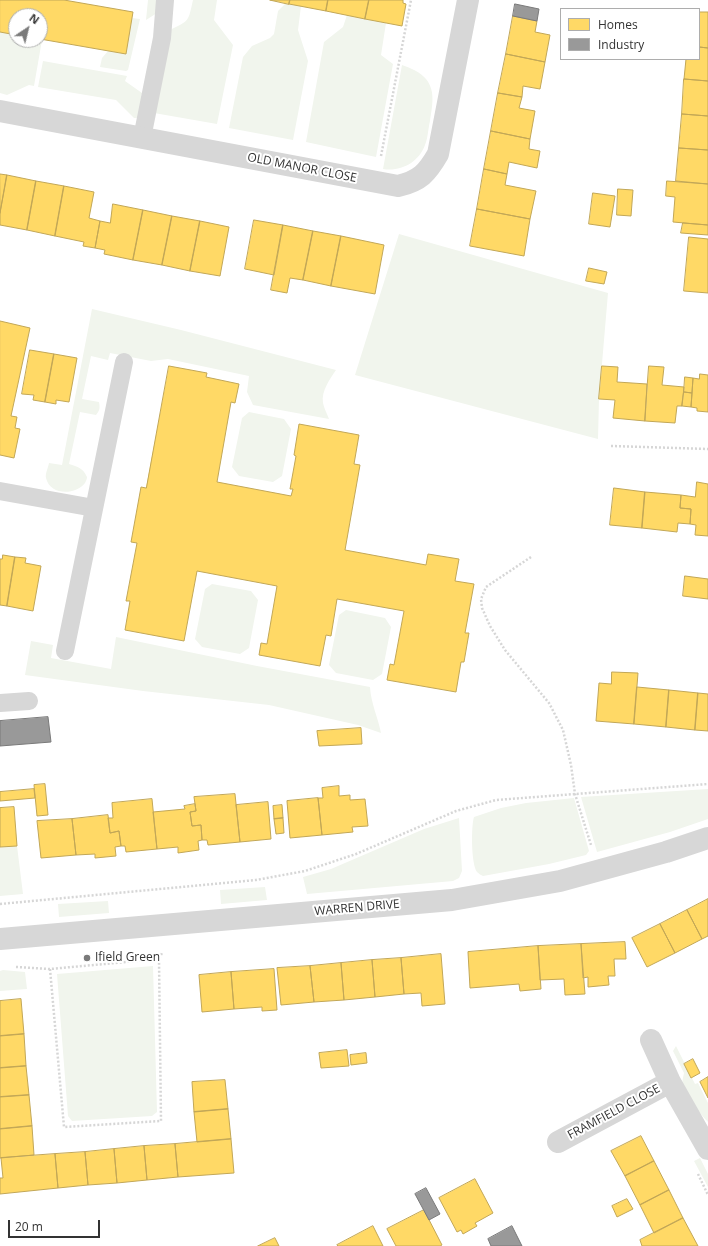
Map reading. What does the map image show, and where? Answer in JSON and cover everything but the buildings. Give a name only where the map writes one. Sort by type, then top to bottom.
[{"type":"street","name":"OLD MANOR CLOSE","points":[[0,111],[398,186],[411,183],[432,166],[438,154],[468,0]]},
{"type":"street","name":"WARREN DRIVE","points":[[0,939],[452,900],[560,881],[666,852],[708,838]]},
{"type":"street","name":"FRAMFIELD CLOSE","points":[[651,1040],[670,1082],[708,1148]]},
{"type":"street","name":"FRAMFIELD CLOSE","points":[[558,1142],[670,1082]]},
{"type":"lane","points":[[142,138],[162,38],[165,0]]},
{"type":"lane","points":[[65,651],[124,362]]},
{"type":"lane","points":[[0,491],[94,508]]},
{"type":"lane","points":[[0,703],[30,701]]},
{"type":"path","points":[[376,182],[411,0]]},
{"type":"path","points":[[611,446],[708,449]]},
{"type":"path","points":[[531,557],[486,587],[481,599],[482,608],[490,626],[505,650],[549,703],[563,730],[571,765],[575,794],[599,870]]},
{"type":"path","points":[[0,904],[256,880],[305,871],[356,854],[456,811],[496,800],[708,784]]},
{"type":"path","points":[[50,969],[64,1127],[161,1121],[159,960]]},
{"type":"shaded area","points":[[148,0],[158,0],[157,13],[146,20]]},
{"type":"shaded area","points":[[193,0],[217,0],[214,20],[233,45],[217,124],[154,113],[170,30],[187,20]]},
{"type":"shaded area","points":[[286,3],[301,6],[298,30],[308,61],[293,140],[229,128],[243,57],[252,46],[270,38],[274,34],[278,11]]},
{"type":"shaded area","points":[[347,15],[386,23],[381,55],[393,64],[376,157],[306,142],[324,42],[343,27]]},
{"type":"shaded area","points":[[132,18],[140,19],[128,70],[126,71],[100,67],[102,58],[108,51],[126,54]]},
{"type":"shaded area","points":[[0,32],[8,34],[8,48],[41,48],[34,86],[29,85],[7,95],[0,93]]},
{"type":"shaded area","points":[[43,61],[127,76],[125,81],[142,93],[138,118],[134,118],[116,100],[38,87]]},
{"type":"shaded area","points":[[402,65],[421,74],[426,79],[431,89],[432,105],[426,142],[422,151],[414,161],[396,169],[383,169]]},
{"type":"shaded area","points":[[399,234],[608,293],[599,399],[598,439],[355,375]]},
{"type":"shaded area","points":[[92,309],[181,330],[336,370],[326,385],[323,394],[323,403],[329,419],[253,405],[247,392],[249,376],[168,359],[151,361],[110,353],[108,360],[91,356],[82,399],[99,402],[100,406],[96,415],[80,412],[69,464],[82,470],[87,478],[85,483],[76,490],[64,492],[58,491],[48,484],[46,473],[49,463],[62,465]]},
{"type":"shaded area","points":[[249,412],[284,419],[291,429],[282,476],[273,482],[239,476],[232,467],[242,418]]},
{"type":"shaded area","points":[[212,584],[251,591],[258,600],[249,648],[240,654],[202,647],[195,639],[205,589]]},
{"type":"shaded area","points":[[346,610],[385,618],[391,627],[382,674],[373,680],[336,673],[329,665],[339,615]]},
{"type":"shaded area","points":[[116,637],[257,666],[370,687],[381,733],[358,725],[269,705],[143,691],[25,675],[31,641],[53,645],[51,658],[111,669]]},
{"type":"shaded area","points":[[708,789],[708,819],[670,832],[597,852],[581,797]]},
{"type":"shaded area","points":[[574,798],[589,851],[586,855],[549,864],[483,876],[477,872],[475,868],[472,845],[472,828],[474,817],[501,808],[526,803]]},
{"type":"shaded area","points":[[459,818],[462,871],[459,878],[453,881],[307,894],[303,877],[331,869],[424,829]]},
{"type":"shaded area","points":[[17,846],[23,894],[0,896],[0,847]]},
{"type":"shaded area","points":[[265,887],[267,900],[221,904],[220,890]]},
{"type":"shaded area","points":[[108,901],[109,913],[59,917],[58,904]]},
{"type":"shaded area","points":[[153,966],[157,1112],[152,1116],[72,1121],[68,1116],[57,974]]},
{"type":"shaded area","points":[[0,971],[25,972],[27,989],[0,991]]},
{"type":"shaded area","points":[[676,1046],[695,1084],[698,1083],[708,1103],[708,1122],[691,1102],[682,1087],[684,1073],[673,1051]]},
{"type":"shaded area","points":[[700,1158],[708,1174],[708,1187],[694,1161]]},
{"type":"place","name":"Ifield Green","points":[[87,958]]}]
